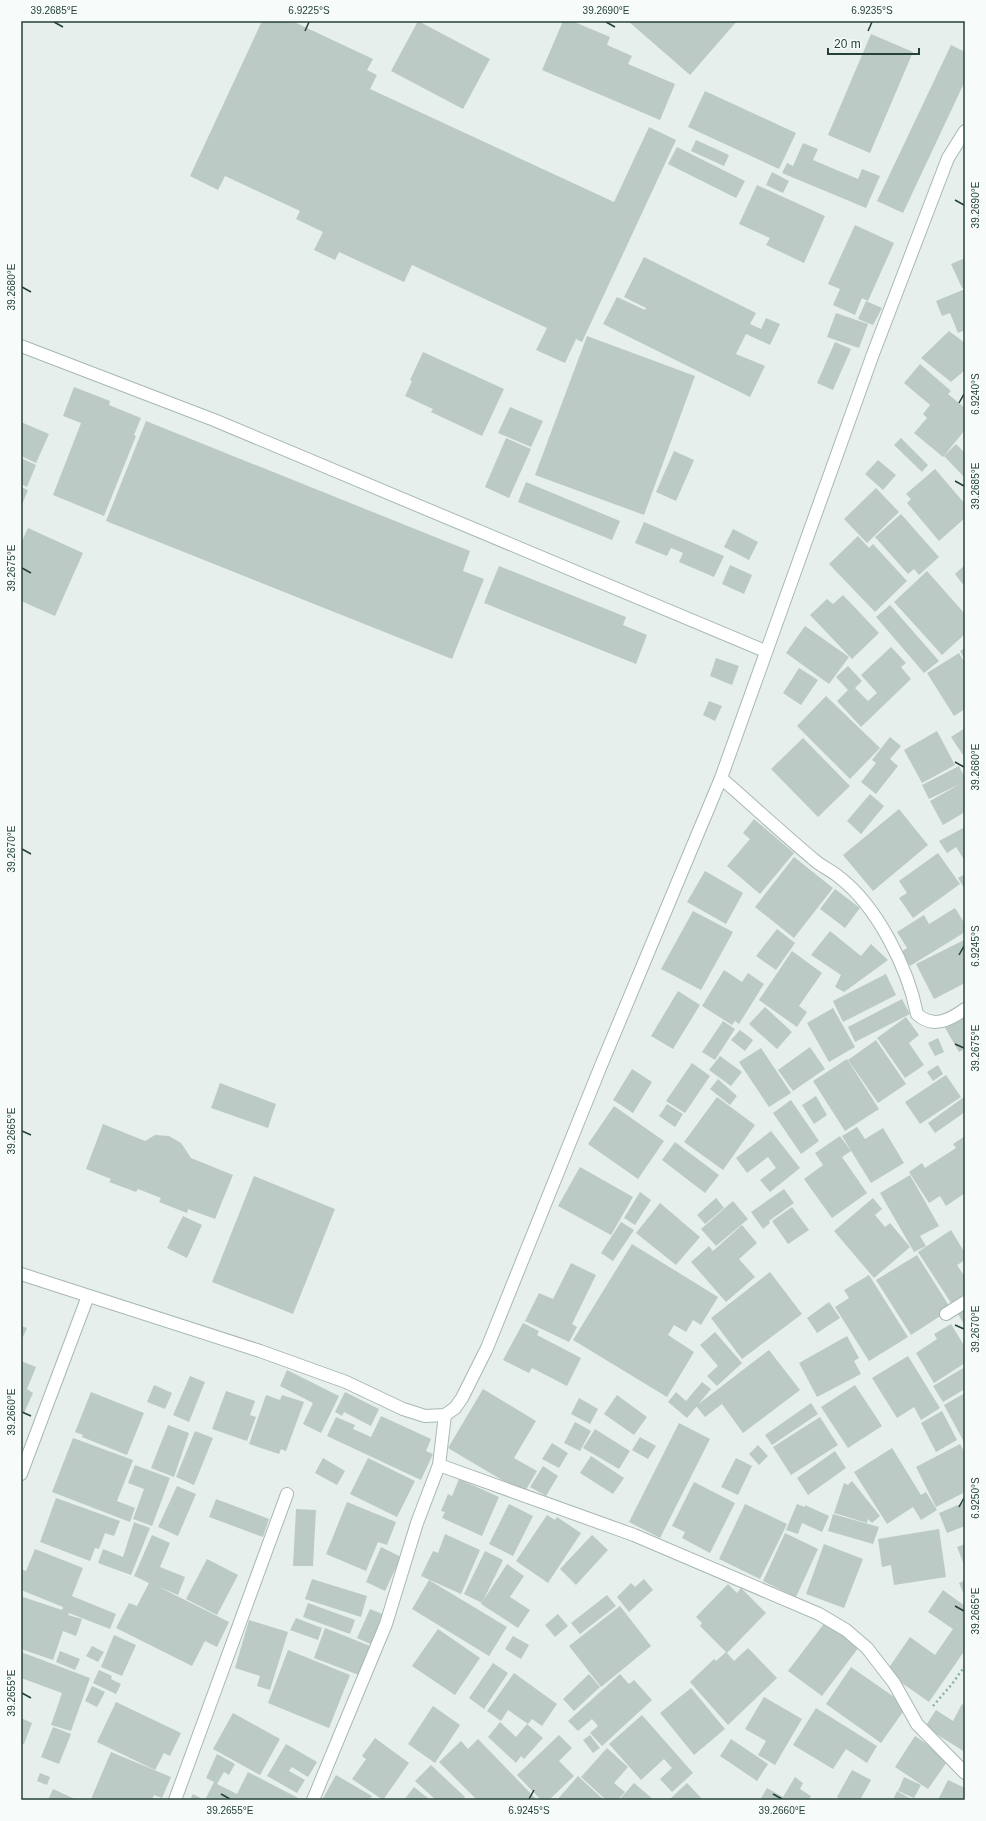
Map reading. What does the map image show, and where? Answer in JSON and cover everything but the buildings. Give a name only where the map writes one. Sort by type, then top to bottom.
[{"type":"street","points":[[21,1274],[260,1351],[346,1382],[403,1409],[425,1416],[445,1415],[455,1408],[462,1398],[487,1348],[597,1075],[720,778],[875,346],[948,158],[965,131]]},
{"type":"street","points":[[21,346],[214,420],[765,651]]},
{"type":"street","points":[[720,778],[813,860],[840,877],[862,899],[896,949],[914,997],[918,1014],[928,1021],[938,1023],[965,1009]]},
{"type":"street","points":[[21,1474],[88,1296]]},
{"type":"street","points":[[946,1314],[965,1302]]},
{"type":"street","points":[[313,1800],[386,1624],[417,1523],[440,1465],[445,1415]]},
{"type":"street","points":[[440,1465],[634,1535],[819,1614],[846,1630],[867,1648],[894,1683],[917,1724],[965,1773]]},
{"type":"street","points":[[174,1800],[286,1494]]},
{"type":"path","points":[[917,1724],[952,1684],[965,1666]]}]
